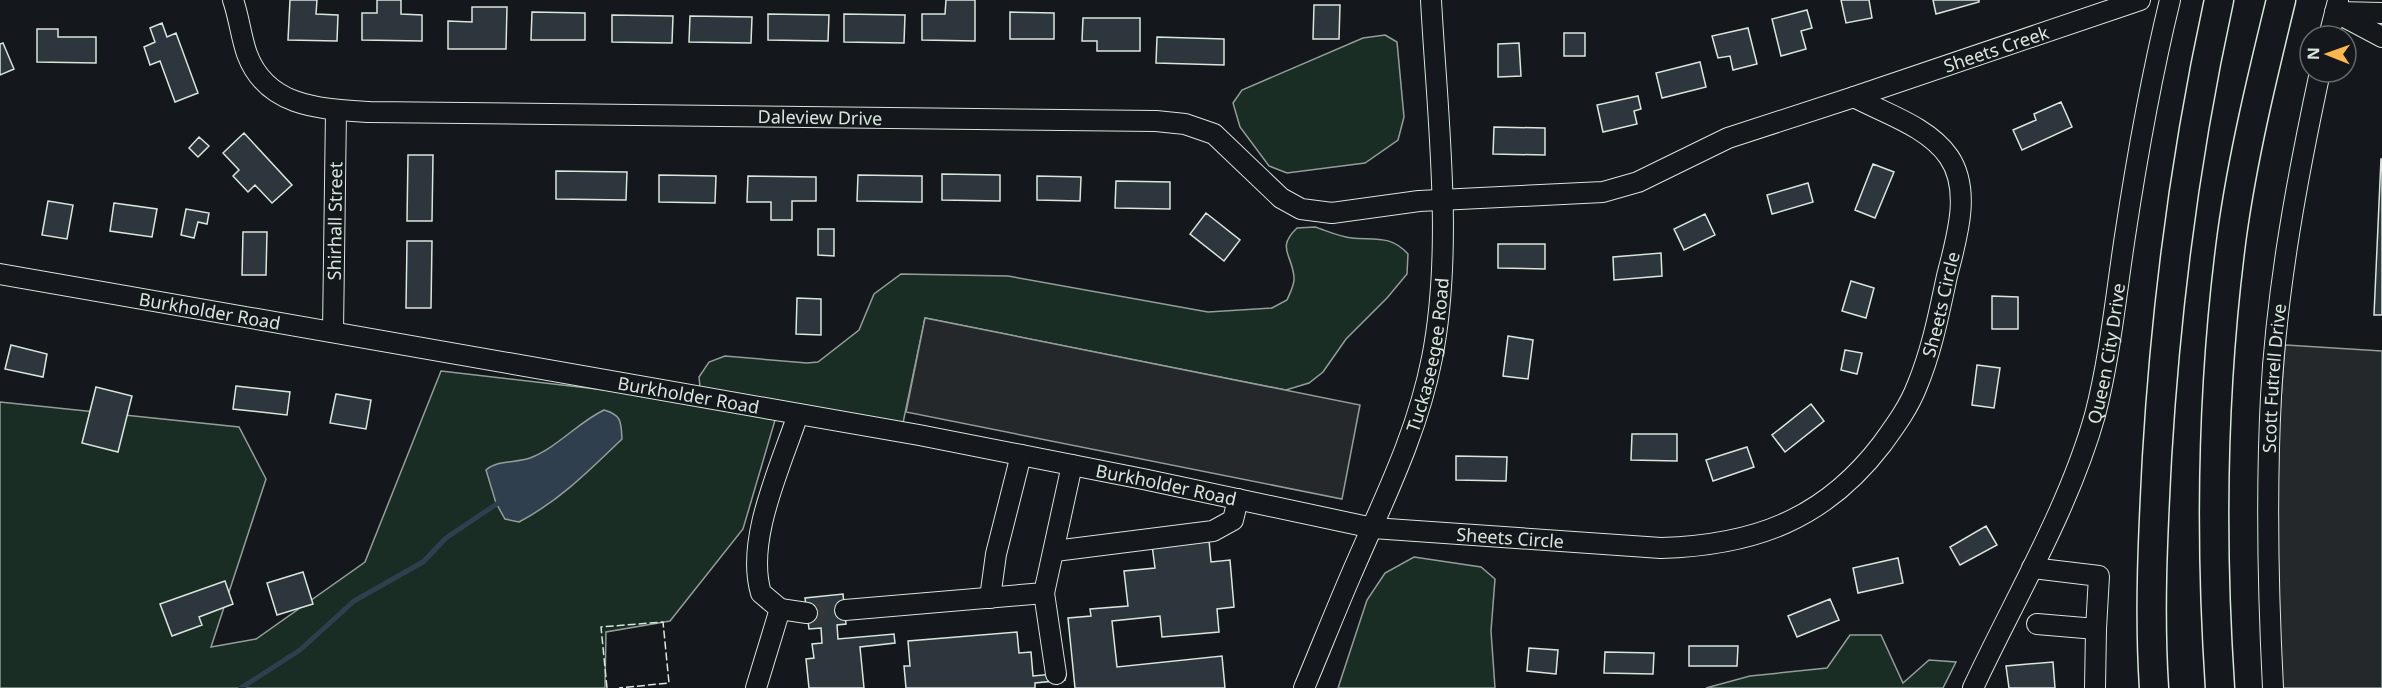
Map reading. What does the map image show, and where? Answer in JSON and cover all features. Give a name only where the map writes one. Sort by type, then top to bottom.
[{"type":"highway","points":[[2153,683],[2150,578],[2163,355],[2182,193],[2219,0]]},
{"type":"highway","points":[[2220,688],[2215,476],[2218,368],[2232,234],[2250,132],[2281,0]]},
{"type":"street","name":"Daleview Drive","points":[[233,0],[246,52],[259,78],[288,101],[336,110],[1156,121],[1185,124],[1214,134],[1281,198],[1301,209],[1332,213],[1441,201]]},
{"type":"street","name":"Tuckaseegee Road","points":[[1304,688],[1410,438],[1432,357],[1440,294],[1441,201],[1431,0]]},
{"type":"street","name":"Sheets Creek","points":[[1854,97],[2140,0]]},
{"type":"street","name":"Queen City Drive","points":[[1973,688],[2032,568],[2086,443],[2095,414],[2107,357],[2135,171],[2170,0]]},
{"type":"street","points":[[2337,6],[2382,12]]},
{"type":"street","points":[[2332,24],[2337,6]]},
{"type":"street","points":[[2337,6],[2382,37]]},
{"type":"street","name":"Scott Futrell Drive","points":[[2273,688],[2269,466],[2271,395],[2282,286],[2303,152],[2317,84]]},
{"type":"street","points":[[1441,201],[1603,192],[1648,178],[1737,135],[1854,97]]},
{"type":"street","name":"Sheets Circle","points":[[1373,528],[1661,548],[1702,546],[1742,539],[1781,526],[1807,514],[1852,477],[1898,422],[1917,388],[1935,332],[1956,239],[1960,203],[1956,169],[1948,155],[1935,142],[1854,97]]},
{"type":"street","name":"Shirhall Street","points":[[333,332],[336,110]]},
{"type":"street","name":"Burkholder Road","points":[[0,274],[1021,455],[1373,528]]},
{"type":"street","points":[[798,414],[763,521],[755,560],[761,593],[780,609],[807,613]]},
{"type":"street","points":[[990,598],[996,554],[1021,455]]},
{"type":"street","points":[[1053,678],[1044,593],[1072,465]]},
{"type":"street","points":[[1055,550],[1213,531],[1233,520],[1238,499]]},
{"type":"street","points":[[2032,568],[2099,576],[2095,688]]},
{"type":"street","points":[[845,610],[1044,593]]},
{"type":"street","points":[[756,688],[780,609]]},
{"type":"street","points":[[2037,624],[2096,628]]},
{"type":"green space","points":[[1385,35],[1397,42],[1404,117],[1398,140],[1365,163],[1287,173],[1269,166],[1240,127],[1233,103],[1242,90],[1363,38]]},
{"type":"green space","points":[[1315,227],[1347,237],[1389,241],[1395,244],[1408,254],[1407,274],[1387,298],[1346,339],[1323,372],[1309,383],[1286,390],[925,318],[903,423],[700,387],[699,377],[709,362],[725,356],[818,362],[859,330],[874,294],[901,274],[1008,276],[1208,312],[1272,308],[1287,300],[1294,283],[1293,269],[1286,246],[1287,241],[1297,228]]},
{"type":"green space","points":[[441,371],[778,410],[743,529],[670,621],[606,632],[605,688],[0,688],[0,402],[239,427],[266,479],[211,647],[256,639],[365,562]]},
{"type":"green space","points":[[1414,557],[1481,567],[1495,579],[1491,631],[1495,688],[1338,688],[1367,600],[1385,573]]},
{"type":"green space","points":[[1850,635],[1881,635],[1903,683],[1929,660],[1956,662],[1943,688],[1706,688],[1750,676],[1827,668]]},
{"type":"shaded area","points":[[925,318],[1360,405],[1342,499],[906,412]]},
{"type":"shaded area","points":[[2285,345],[2382,351],[2382,688],[2280,688],[2276,467]]},
{"type":"water","points":[[604,410],[614,414],[619,420],[622,439],[574,484],[534,514],[519,522],[505,519],[496,503],[486,470],[501,463],[525,460],[540,453]]},
{"type":"building","points":[[290,0],[317,0],[316,14],[338,15],[337,41],[288,40]]},
{"type":"building","points":[[377,0],[401,0],[401,14],[422,15],[422,41],[362,40],[362,13],[377,13]]},
{"type":"building","points":[[946,0],[975,0],[975,41],[922,40],[922,14],[945,14]]},
{"type":"building","points":[[1841,0],[1869,0],[1872,18],[1846,23]]},
{"type":"building","points":[[1933,0],[1979,0],[1979,2],[1936,14]]},
{"type":"building","points":[[1314,5],[1340,5],[1339,39],[1313,39]]},
{"type":"building","points":[[472,7],[507,7],[506,49],[448,49],[448,21],[472,22]]},
{"type":"building","points":[[1807,10],[1812,28],[1801,31],[1806,49],[1781,56],[1772,19]]},
{"type":"building","points":[[532,12],[585,13],[585,40],[531,40]]},
{"type":"building","points":[[1010,12],[1054,13],[1054,39],[1010,39]]},
{"type":"building","points":[[768,14],[829,15],[828,41],[768,40]]},
{"type":"building","points":[[844,14],[905,15],[904,43],[844,42]]},
{"type":"building","points":[[612,15],[673,16],[672,43],[612,42]]},
{"type":"building","points":[[690,16],[752,17],[751,43],[689,42]]},
{"type":"building","points":[[1083,18],[1140,18],[1140,51],[1097,51],[1097,41],[1082,41]]},
{"type":"building","points":[[162,23],[167,37],[176,33],[198,93],[175,102],[160,61],[150,65],[144,47],[155,42],[150,28]]},
{"type":"building","points":[[1748,28],[1757,64],[1733,70],[1730,56],[1718,58],[1712,36]]},
{"type":"building","points":[[37,29],[58,29],[58,37],[96,37],[96,63],[37,62]]},
{"type":"building","points":[[1564,33],[1585,33],[1585,56],[1564,56]]},
{"type":"building","points":[[1157,37],[1224,39],[1224,65],[1156,63]]},
{"type":"building","points":[[3,43],[14,69],[0,75],[0,44]]},
{"type":"building","points":[[1519,43],[1521,76],[1498,77],[1498,44]]},
{"type":"building","points":[[1700,62],[1706,87],[1662,98],[1656,73]]},
{"type":"building","points":[[1638,96],[1641,109],[1634,111],[1637,124],[1603,132],[1597,105]]},
{"type":"building","points":[[2061,102],[2072,127],[2022,150],[2013,130],[2036,120],[2034,114]]},
{"type":"building","points":[[1494,127],[1545,128],[1545,155],[1493,154]]},
{"type":"building","points":[[244,133],[292,185],[272,203],[255,185],[248,192],[233,176],[239,170],[223,153]]},
{"type":"building","points":[[199,137],[209,146],[198,157],[189,148]]},
{"type":"building","points":[[408,155],[433,155],[432,221],[407,221]]},
{"type":"building","points":[[2381,159],[2382,315],[2374,315]]},
{"type":"building","points":[[1873,164],[1894,172],[1875,218],[1855,210]]},
{"type":"building","points":[[556,171],[627,172],[626,200],[556,199]]},
{"type":"building","points":[[942,174],[1000,175],[1000,201],[942,200]]},
{"type":"building","points":[[659,175],[716,176],[715,203],[659,202]]},
{"type":"building","points":[[858,175],[922,176],[922,202],[857,201]]},
{"type":"building","points":[[748,176],[816,177],[816,201],[792,201],[792,220],[771,220],[771,202],[747,202]]},
{"type":"building","points":[[1037,176],[1081,177],[1080,201],[1037,200]]},
{"type":"building","points":[[1116,181],[1170,182],[1170,209],[1115,208]]},
{"type":"building","points":[[1808,183],[1813,202],[1772,214],[1767,195]]},
{"type":"building","points":[[48,201],[73,205],[67,239],[42,235]]},
{"type":"building","points":[[114,203],[157,209],[152,237],[110,231]]},
{"type":"building","points":[[186,209],[209,213],[207,224],[198,222],[194,238],[181,235]]},
{"type":"building","points":[[1206,213],[1240,240],[1224,261],[1190,234]]},
{"type":"building","points":[[1705,214],[1715,235],[1684,250],[1674,229]]},
{"type":"building","points":[[818,229],[834,229],[834,256],[818,255]]},
{"type":"building","points":[[243,232],[267,232],[266,275],[242,275]]},
{"type":"building","points":[[407,241],[432,241],[431,308],[406,308]]},
{"type":"building","points":[[1498,244],[1545,244],[1545,269],[1498,268]]},
{"type":"building","points":[[1661,253],[1662,276],[1614,280],[1613,257]]},
{"type":"building","points":[[1851,281],[1874,288],[1866,318],[1842,311]]},
{"type":"building","points":[[1992,296],[2018,297],[2018,329],[1992,329]]},
{"type":"building","points":[[797,298],[821,299],[821,335],[796,334]]},
{"type":"building","points":[[1508,336],[1533,340],[1528,379],[1503,376]]},
{"type":"building","points":[[11,345],[47,354],[43,377],[5,369]]},
{"type":"building","points":[[1845,350],[1862,353],[1857,374],[1841,370]]},
{"type":"building","points":[[1977,365],[2000,368],[1994,408],[1972,405]]},
{"type":"building","points":[[236,386],[290,392],[287,415],[233,409]]},
{"type":"building","points":[[96,387],[132,396],[118,452],[82,443]]},
{"type":"building","points":[[336,394],[371,400],[366,429],[330,423]]},
{"type":"building","points":[[1811,404],[1824,421],[1785,452],[1772,435]]},
{"type":"building","points":[[1632,434],[1677,434],[1677,461],[1631,460]]},
{"type":"building","points":[[1747,447],[1754,467],[1713,481],[1706,460]]},
{"type":"building","points":[[1456,456],[1507,457],[1506,481],[1456,480]]},
{"type":"building","points":[[1986,526],[1997,545],[1960,565],[1950,547]]},
{"type":"building","points":[[1209,540],[1211,562],[1230,560],[1234,607],[1217,609],[1219,632],[1162,637],[1160,616],[1112,621],[1117,667],[1222,656],[1225,688],[1075,688],[1068,618],[1091,616],[1090,609],[1128,606],[1124,571],[1155,568],[1152,545]]},
{"type":"building","points":[[1898,558],[1903,583],[1858,593],[1853,568]]},
{"type":"building","points":[[303,572],[313,604],[277,615],[267,583]]},
{"type":"building","points":[[225,581],[233,604],[199,617],[202,625],[172,636],[160,604]]},
{"type":"building","points":[[843,594],[846,624],[837,625],[838,639],[894,634],[895,643],[860,647],[864,688],[809,688],[806,659],[814,658],[812,644],[822,643],[821,628],[809,629],[805,598]]},
{"type":"building","points":[[1830,599],[1839,620],[1797,637],[1788,616]]},
{"type":"building","points":[[1017,632],[1019,653],[1031,652],[1033,676],[1064,673],[1065,680],[1035,683],[1035,688],[906,688],[904,666],[910,666],[908,641]]},
{"type":"building","points":[[1689,646],[1738,646],[1737,666],[1689,666]]},
{"type":"building","points":[[1529,648],[1558,650],[1556,674],[1527,671]]},
{"type":"building","points":[[1605,652],[1654,653],[1653,674],[1604,673]]},
{"type":"building","points":[[2053,662],[2055,688],[2009,688],[2006,666]]},
{"type":"waterway","points":[[241,688],[300,650],[354,601],[423,562],[446,538],[501,501]]},
{"type":"tunnel","points":[[807,613],[845,610]]},
{"type":"fence","points":[[607,688],[601,627],[663,622],[669,683],[619,688]]}]
